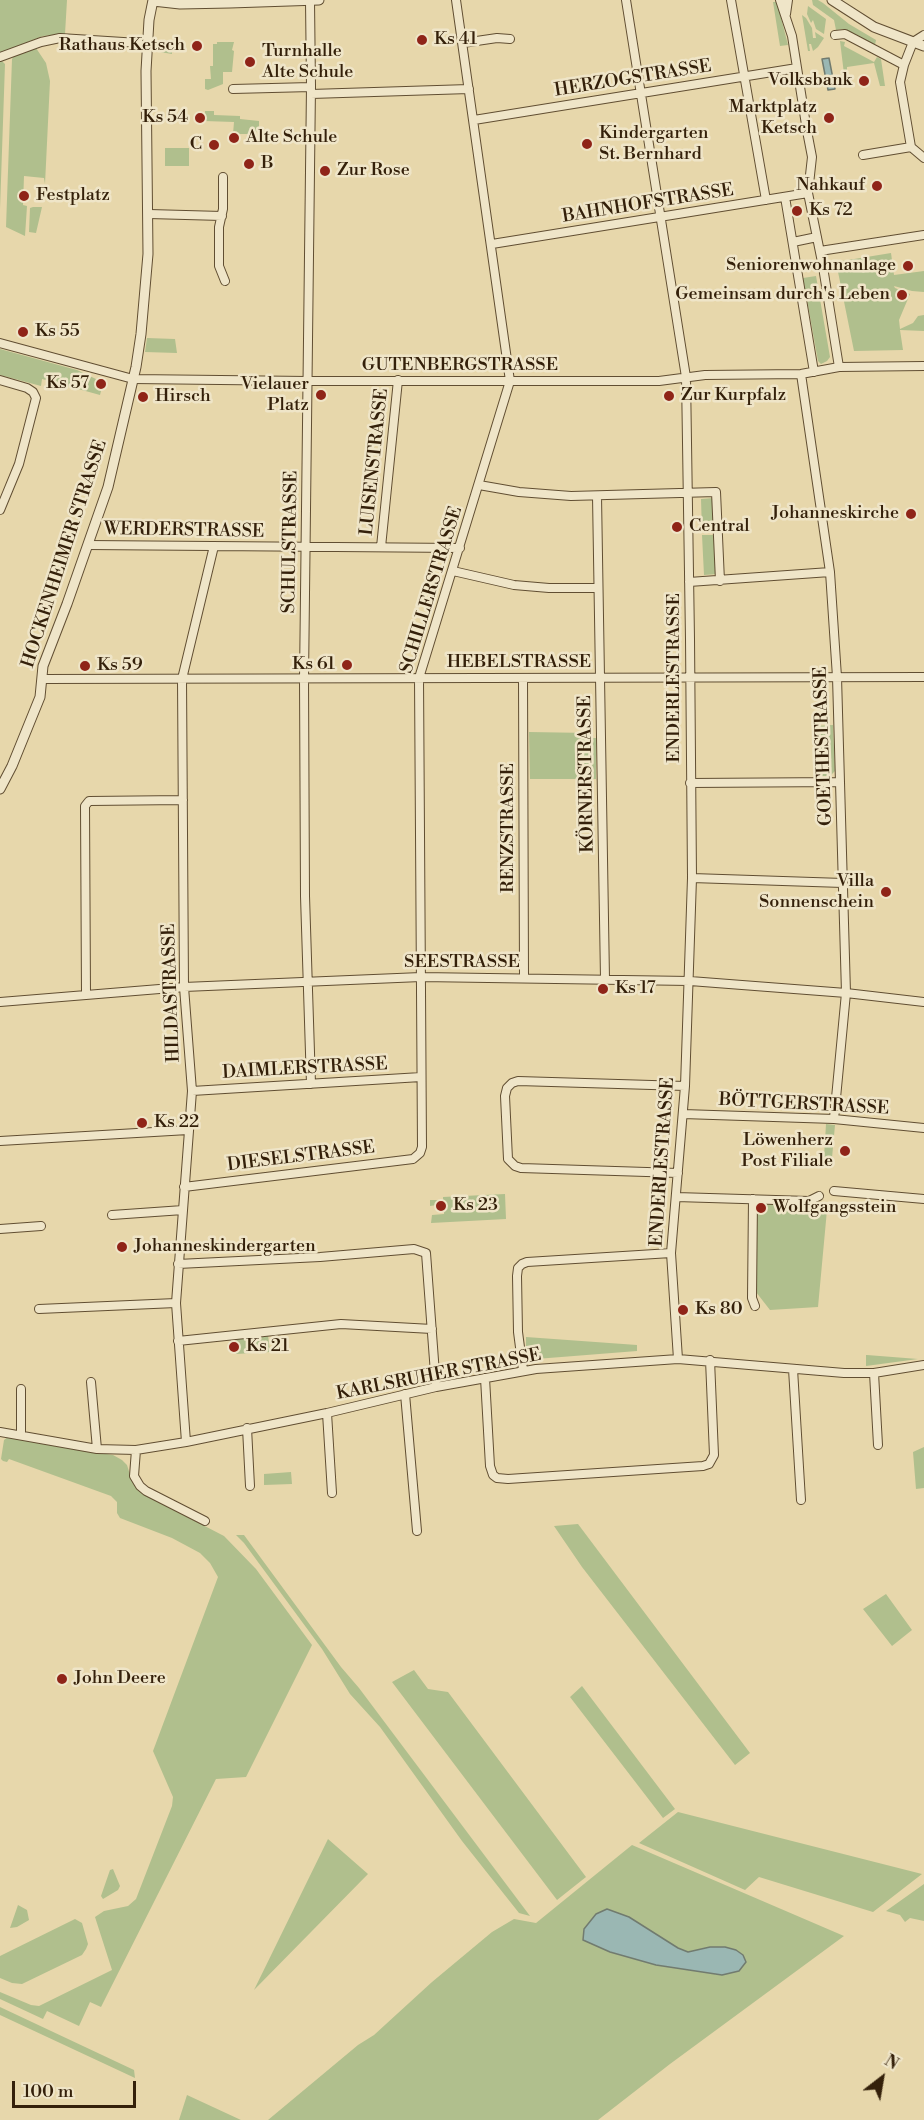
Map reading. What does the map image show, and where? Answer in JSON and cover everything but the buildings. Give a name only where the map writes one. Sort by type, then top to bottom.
[{"type":"street","points":[[153,1],[189,4],[319,0]]},
{"type":"street","name":"SCHILLERSTRASSE","points":[[420,1153],[422,1147],[419,678],[510,381],[456,0]]},
{"type":"street","name":"ENDERLESTRASSE","points":[[627,0],[686,377],[692,878],[685,1086],[670,1253],[678,1359]]},
{"type":"street","points":[[731,0],[766,200]]},
{"type":"street","points":[[780,0],[792,36],[812,157],[808,193],[839,367]]},
{"type":"street","points":[[786,16],[788,0]]},
{"type":"street","points":[[826,0],[874,27],[924,46]]},
{"type":"street","points":[[832,0],[841,7]]},
{"type":"street","name":"HOCKENHEIMER STRASSE","points":[[0,789],[12,766],[40,697],[43,666],[108,487],[133,379],[146,285],[149,214],[146,71],[149,20],[153,1]]},
{"type":"street","name":"SCHULSTRASSE","points":[[310,1],[304,679],[307,981],[311,1084]]},
{"type":"street","points":[[835,35],[845,34],[904,64]]},
{"type":"street","points":[[924,35],[913,42],[900,82],[911,147],[924,158]]},
{"type":"street","points":[[0,57],[41,42],[60,38],[139,43]]},
{"type":"street","points":[[463,43],[497,38],[510,39]]},
{"type":"street","name":"HERZOGSTRASSE","points":[[474,120],[797,68]]},
{"type":"street","points":[[233,89],[311,91],[469,89]]},
{"type":"street","points":[[863,155],[911,147]]},
{"type":"street","points":[[224,177],[222,216],[219,227],[219,266],[225,281]]},
{"type":"street","name":"BAHNHOFSTRASSE","points":[[492,244],[808,193]]},
{"type":"street","points":[[785,197],[814,372]]},
{"type":"street","points":[[149,214],[222,216]]},
{"type":"street","points":[[820,251],[924,235]]},
{"type":"street","points":[[793,242],[817,237]]},
{"type":"street","name":"GUTENBERGSTRASSE","points":[[0,343],[133,379],[659,381],[705,375],[801,374],[839,367],[924,366]]},
{"type":"street","name":"GOETHESTRASSE","points":[[801,374],[830,572],[837,677],[846,993],[834,1119]]},
{"type":"street","points":[[0,380],[27,388],[36,398],[16,475],[0,510]]},
{"type":"street","name":"LUISENSTRASSE","points":[[381,547],[398,380]]},
{"type":"street","points":[[479,485],[519,492],[597,496],[716,492],[720,581]]},
{"type":"street","name":"KÖRNERSTRASSE","points":[[597,496],[605,979]]},
{"type":"street","name":"WERDERSTRASSE","points":[[88,545],[459,548]]},
{"type":"street","name":"HILDASTRASSE","points":[[186,1442],[176,1303],[192,1091],[184,987],[182,679],[214,546]]},
{"type":"street","points":[[453,571],[514,585],[598,588]]},
{"type":"street","points":[[689,582],[830,572]]},
{"type":"street","name":"HEBELSTRASSE","points":[[42,680],[924,677]]},
{"type":"street","name":"RENZSTRASSE","points":[[523,679],[524,978]]},
{"type":"street","points":[[690,783],[840,782]]},
{"type":"street","points":[[86,995],[85,806],[89,801],[183,800]]},
{"type":"street","points":[[692,878],[843,883]]},
{"type":"street","name":"SEESTRASSE","points":[[0,1002],[184,987],[421,977],[690,981],[846,993],[924,1002]]},
{"type":"street","name":"DAIMLERSTRASSE","points":[[192,1091],[420,1077]]},
{"type":"street","points":[[678,1173],[515,1166],[508,1159],[505,1096],[507,1088],[518,1081],[685,1086]]},
{"type":"street","name":"BÖTTGERSTRASSE","points":[[683,1114],[834,1119],[924,1128]]},
{"type":"street","points":[[0,1142],[188,1130]]},
{"type":"street","name":"DIESELSTRASSE","points":[[184,1187],[413,1159],[420,1153]]},
{"type":"street","points":[[834,1191],[924,1199]]},
{"type":"street","points":[[676,1197],[809,1201],[819,1196]]},
{"type":"street","points":[[753,1199],[752,1298],[755,1306]]},
{"type":"street","points":[[112,1215],[183,1210]]},
{"type":"street","points":[[0,1229],[41,1226]]},
{"type":"street","points":[[178,1264],[320,1257],[414,1248],[426,1253],[436,1387]]},
{"type":"street","points":[[523,1370],[518,1332],[517,1276],[518,1268],[522,1264],[670,1253]]},
{"type":"street","points":[[39,1310],[176,1303]]},
{"type":"street","points":[[178,1341],[341,1324],[432,1329]]},
{"type":"street","name":"KARLSRUHER STRASSE","points":[[0,1432],[97,1449],[136,1450],[327,1413],[436,1387],[523,1370],[678,1359],[844,1373],[874,1373],[924,1365]]},
{"type":"street","points":[[485,1378],[490,1466],[493,1475],[497,1478],[703,1466],[709,1464],[714,1455],[710,1360]]},
{"type":"street","points":[[793,1369],[801,1500]]},
{"type":"street","points":[[874,1373],[878,1445]]},
{"type":"street","points":[[91,1382],[97,1449]]},
{"type":"street","points":[[21,1389],[21,1435]]},
{"type":"street","points":[[405,1394],[417,1531]]},
{"type":"street","points":[[327,1413],[332,1493]]},
{"type":"street","points":[[247,1428],[250,1486]]},
{"type":"street","points":[[136,1450],[134,1476],[140,1486],[205,1521]]},
{"type":"green space","points":[[0,0],[67,0],[65,34],[43,36],[0,53]]},
{"type":"green space","points":[[812,0],[823,3],[849,24],[876,40],[875,45],[843,29],[836,30],[834,20],[813,5]]},
{"type":"green space","points":[[773,2],[777,2],[788,45],[780,46]]},
{"type":"green space","points":[[808,6],[826,19],[824,34],[816,29],[813,20],[811,23],[807,14]]},
{"type":"green space","points":[[802,15],[812,28],[813,38],[816,38],[815,32],[824,38],[813,51],[809,44],[810,51],[808,51]]},
{"type":"green space","points":[[163,41],[181,42],[183,52],[172,52],[172,54],[160,52]]},
{"type":"green space","points":[[840,41],[845,42],[844,46],[874,62],[877,57],[881,59],[885,86],[880,86],[874,63],[847,67],[847,74],[844,74]]},
{"type":"green space","points":[[234,42],[232,72],[223,72],[223,84],[208,90],[205,89],[205,79],[211,79],[213,44]]},
{"type":"green space","points":[[36,48],[46,63],[50,81],[45,184],[44,178],[24,176],[23,205],[27,206],[25,236],[6,227],[12,59],[14,56]]},
{"type":"green space","points":[[0,62],[5,64],[0,209]]},
{"type":"green space","points":[[205,111],[214,111],[214,115],[240,116],[240,119],[259,121],[259,127],[255,134],[233,134],[234,122],[204,121]]},
{"type":"green space","points":[[165,148],[189,148],[189,166],[165,166]]},
{"type":"green space","points":[[42,207],[36,233],[29,232],[30,208]]},
{"type":"green space","points":[[891,253],[894,275],[924,271],[924,292],[894,286],[910,294],[899,320],[900,329],[913,323],[918,316],[924,315],[924,331],[900,330],[903,350],[854,351],[836,262]]},
{"type":"green space","points":[[816,276],[830,357],[821,364],[818,361],[803,278]]},
{"type":"green space","points":[[147,338],[175,339],[177,353],[145,352]]},
{"type":"green space","points":[[0,349],[77,370],[98,380],[97,385],[102,387],[100,395],[42,379],[41,386],[0,375]]},
{"type":"green space","points":[[713,498],[714,532],[702,532],[701,499]]},
{"type":"green space","points":[[702,535],[715,535],[718,574],[704,575]]},
{"type":"green space","points":[[833,725],[835,771],[830,776],[815,776],[814,726]]},
{"type":"green space","points":[[529,732],[589,733],[589,738],[596,738],[596,779],[530,779]]},
{"type":"green space","points":[[826,1124],[835,1125],[832,1158],[824,1157]]},
{"type":"green space","points":[[505,1194],[506,1219],[431,1223],[432,1215],[444,1214],[444,1204],[430,1206],[430,1200],[443,1200],[443,1197]]},
{"type":"green space","points":[[757,1204],[776,1204],[777,1207],[799,1205],[827,1210],[818,1307],[770,1310],[756,1292]]},
{"type":"green space","points":[[268,1335],[270,1352],[236,1354],[235,1337]]},
{"type":"green space","points":[[526,1337],[637,1345],[637,1351],[536,1359],[530,1357],[526,1351]]},
{"type":"green space","points":[[867,1355],[918,1359],[866,1366]]},
{"type":"green space","points":[[9,1436],[113,1455],[122,1460],[127,1465],[132,1481],[143,1494],[224,1536],[256,1569],[312,1645],[246,1777],[216,1779],[101,2007],[90,2002],[79,2026],[47,2011],[43,2019],[0,1999],[0,1992],[39,2006],[112,1970],[95,1917],[104,1911],[128,1906],[136,1899],[172,1806],[173,1797],[153,1751],[218,1577],[210,1563],[200,1553],[172,1538],[120,1518],[117,1513],[117,1502],[111,1496],[9,1459],[7,1462],[3,1461],[1,1459],[4,1440]]},
{"type":"green space","points":[[924,1447],[924,1488],[916,1489],[913,1452]]},
{"type":"green space","points":[[291,1472],[292,1484],[264,1485],[264,1474]]},
{"type":"green space","points":[[578,1524],[750,1753],[735,1765],[582,1567],[554,1526]]},
{"type":"green space","points":[[236,1535],[244,1535],[530,1916],[519,1913],[462,1841],[380,1727],[350,1694],[322,1649]]},
{"type":"green space","points":[[886,1594],[912,1630],[892,1646],[863,1609]]},
{"type":"green space","points":[[414,1670],[428,1689],[448,1692],[586,1877],[557,1900],[392,1682]]},
{"type":"green space","points":[[582,1686],[675,1809],[663,1818],[570,1697]]},
{"type":"green space","points":[[678,1812],[922,1874],[873,1912],[759,1877],[745,1890],[639,1843]]},
{"type":"green space","points":[[328,1839],[368,1874],[254,1990]]},
{"type":"green space","points":[[632,1845],[844,1936],[598,2120],[268,2120],[358,2045],[374,2035],[492,1932],[514,1919],[536,1923]],"holes":[[[607,1909],[629,1917],[688,1952],[710,1947],[736,1950],[743,1955],[745,1962],[721,1975],[656,1965],[610,1952],[583,1940],[584,1929],[596,1914]]]},
{"type":"green space","points":[[113,1869],[120,1886],[118,1890],[103,1899],[101,1896],[110,1870]]},
{"type":"green space","points":[[924,1884],[924,1921],[910,1918],[905,1922],[900,1915],[886,1911]]},
{"type":"green space","points":[[18,1905],[27,1910],[29,1920],[10,1928]]},
{"type":"green space","points":[[75,1919],[82,1923],[88,1944],[82,1955],[22,1984],[0,1978],[0,1956]]},
{"type":"green space","points":[[0,2007],[134,2070],[135,2078],[0,2015]]},
{"type":"green space","points":[[187,2095],[241,2120],[179,2120]]},
{"type":"water","points":[[829,58],[835,89],[828,90],[822,59]]},
{"type":"water","points":[[607,1909],[629,1917],[688,1952],[710,1947],[725,1947],[743,1955],[746,1962],[739,1971],[722,1975],[656,1965],[610,1952],[583,1940],[584,1929],[596,1914]]},
{"type":"place","name":"Ks 41","points":[[422,40]]},
{"type":"place","name":"Rathaus Ketsch","points":[[197,46]]},
{"type":"place","name":"Turnhalle Alte Schule","points":[[250,62]]},
{"type":"place","name":"Volksbank","points":[[864,81]]},
{"type":"place","name":"Ks 54","points":[[200,118]]},
{"type":"place","name":"Marktplatz Ketsch","points":[[829,118]]},
{"type":"place","name":"Alte Schule","points":[[234,138]]},
{"type":"place","name":"Kindergarten St. Bernhard","points":[[587,144]]},
{"type":"place","name":"C","points":[[214,145]]},
{"type":"place","name":"B","points":[[249,164]]},
{"type":"place","name":"Zur Rose","points":[[325,171]]},
{"type":"place","name":"Nahkauf","points":[[877,186]]},
{"type":"place","name":"Festplatz","points":[[24,196]]},
{"type":"place","name":"Ks 72","points":[[797,211]]},
{"type":"place","name":"Seniorenwohnanlage","points":[[908,266]]},
{"type":"place","name":"Gemeinsam durch's Leben","points":[[902,295]]},
{"type":"place","name":"Ks 55","points":[[23,332]]},
{"type":"place","name":"Ks 57","points":[[101,384]]},
{"type":"place","name":"Vielauer Platz","points":[[321,395]]},
{"type":"place","name":"Zur Kurpfalz","points":[[669,396]]},
{"type":"place","name":"Hirsch","points":[[143,397]]},
{"type":"place","name":"Johanneskirche","points":[[911,514]]},
{"type":"place","name":"Central","points":[[677,527]]},
{"type":"place","name":"Ks 61","points":[[347,665]]},
{"type":"place","name":"Ks 59","points":[[85,666]]},
{"type":"place","name":"Villa Sonnenschein","points":[[886,892]]},
{"type":"place","name":"Ks 17","points":[[603,989]]},
{"type":"place","name":"Ks 22","points":[[142,1123]]},
{"type":"place","name":"Löwenherz Post Filiale","points":[[845,1151]]},
{"type":"place","name":"Ks 23","points":[[441,1206]]},
{"type":"place","name":"Wolfgangsstein","points":[[761,1208]]},
{"type":"place","name":"Johanneskindergarten","points":[[122,1247]]},
{"type":"place","name":"Ks 80","points":[[683,1310]]},
{"type":"place","name":"Ks 21","points":[[234,1347]]},
{"type":"place","name":"John Deere","points":[[62,1679]]}]
